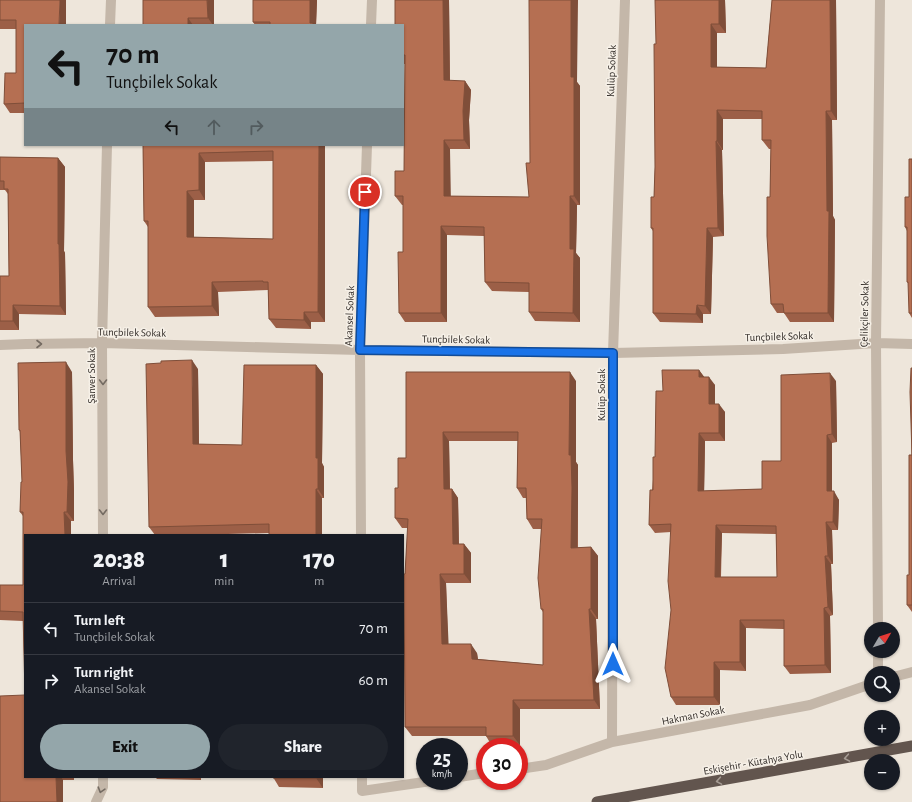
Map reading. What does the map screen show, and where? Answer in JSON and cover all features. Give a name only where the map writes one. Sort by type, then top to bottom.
[{"type":"highway","name":"Eskişehir - Kütahya Yolu","points":[[597,802],[912,746]]},
{"type":"street","points":[[110,24],[111,0]]},
{"type":"street","points":[[371,24],[372,0]]},
{"type":"street","name":"Kulüp Sokak","points":[[612,742],[613,353],[625,0]]},
{"type":"street","name":"Çelikçiler Sokak","points":[[878,622],[876,343],[880,0]]},
{"type":"street","name":"Şanver Sokak","points":[[103,534],[102,343],[107,146]]},
{"type":"street","name":"Akansel Sokak","points":[[361,534],[360,350],[367,146]]},
{"type":"street","name":"Tunçbilek Sokak","points":[[0,345],[102,343],[360,350],[613,353],[784,349],[876,343],[912,344]]},
{"type":"street","points":[[900,675],[912,672]]},
{"type":"street","name":"Hakman Sokak","points":[[528,767],[546,765],[612,742],[810,705],[864,686]]},
{"type":"street","points":[[96,802],[103,787],[103,778]]},
{"type":"street","points":[[362,778],[362,791],[416,783]]},
{"type":"building","points":[[0,0],[60,0],[59,24],[24,24],[24,103],[4,104],[5,73],[16,73],[16,20],[0,20]]},
{"type":"building","points":[[143,0],[207,0],[208,18],[188,18],[188,24],[143,24]]},
{"type":"building","points":[[253,0],[310,0],[310,23],[313,24],[270,24],[270,22],[253,22]]},
{"type":"building","points":[[395,0],[443,0],[444,80],[465,81],[463,111],[464,140],[444,140],[444,196],[529,197],[526,163],[530,163],[529,0],[571,0],[571,77],[574,77],[574,196],[570,196],[570,249],[574,249],[573,313],[529,312],[529,283],[485,282],[484,227],[441,226],[441,313],[399,313],[398,252],[403,252],[403,196],[395,196],[395,171],[404,171],[405,55],[404,24],[395,24]]},
{"type":"building","points":[[655,0],[719,0],[719,24],[711,24],[711,67],[766,68],[772,0],[830,0],[831,111],[826,111],[827,211],[829,211],[828,313],[784,313],[783,304],[771,304],[767,236],[767,197],[770,197],[771,140],[762,140],[762,111],[717,110],[716,141],[718,228],[707,228],[705,306],[697,305],[696,314],[653,313],[653,228],[651,228],[651,197],[654,197],[655,167]]},
{"type":"building","points":[[143,146],[319,146],[318,312],[304,312],[304,320],[269,319],[268,282],[263,281],[212,282],[212,306],[148,307],[148,221],[144,221]],"holes":[[[273,151],[273,239],[187,237],[187,191],[199,190],[199,153]]]},
{"type":"building","points":[[0,157],[58,158],[60,306],[13,305],[13,321],[0,321],[0,276],[9,276],[8,189],[4,189],[4,181],[0,181]]},
{"type":"building","points":[[909,159],[912,159],[912,313],[909,313],[907,282],[907,227],[905,227],[905,197],[909,197]]},
{"type":"building","points":[[192,360],[193,444],[242,445],[244,365],[316,365],[316,458],[318,458],[318,489],[316,489],[316,534],[269,534],[269,524],[149,527],[146,364],[161,363],[161,361]]},
{"type":"building","points":[[66,362],[66,451],[68,482],[67,512],[64,512],[65,534],[24,534],[24,654],[23,612],[0,611],[0,585],[23,585],[23,512],[20,512],[22,482],[19,430],[18,363]]},
{"type":"building","points":[[912,368],[912,455],[910,392]]},
{"type":"building","points":[[662,370],[699,370],[699,377],[709,377],[709,404],[719,404],[719,433],[699,433],[698,491],[762,489],[762,461],[781,461],[781,375],[830,373],[832,434],[827,435],[827,491],[834,491],[833,522],[826,522],[828,556],[825,556],[828,607],[824,608],[825,665],[784,666],[784,620],[740,620],[740,662],[714,662],[714,697],[671,697],[665,668],[671,610],[668,581],[671,524],[649,525],[650,490],[653,490],[653,457],[655,457],[656,391],[663,391]],"holes":[[[716,525],[776,526],[777,577],[715,577]]]},
{"type":"building","points":[[406,372],[570,372],[569,455],[571,455],[572,488],[571,548],[591,547],[591,609],[589,609],[594,700],[513,700],[513,736],[486,736],[486,727],[405,727],[404,574],[408,519],[395,518],[395,488],[398,488],[398,458],[406,458]],"holes":[[[443,432],[518,432],[517,488],[526,488],[527,519],[542,519],[538,578],[541,609],[543,609],[543,665],[472,659],[471,644],[442,644],[440,574],[464,574],[464,544],[453,544],[452,489],[444,489]]]},
{"type":"building","points":[[909,455],[912,455],[912,605],[907,605],[907,575],[909,575]]},
{"type":"building","points":[[24,695],[24,778],[56,778],[57,802],[0,802],[0,696]]},
{"type":"route","points":[[365,192],[360,350],[613,353],[613,664]]}]
